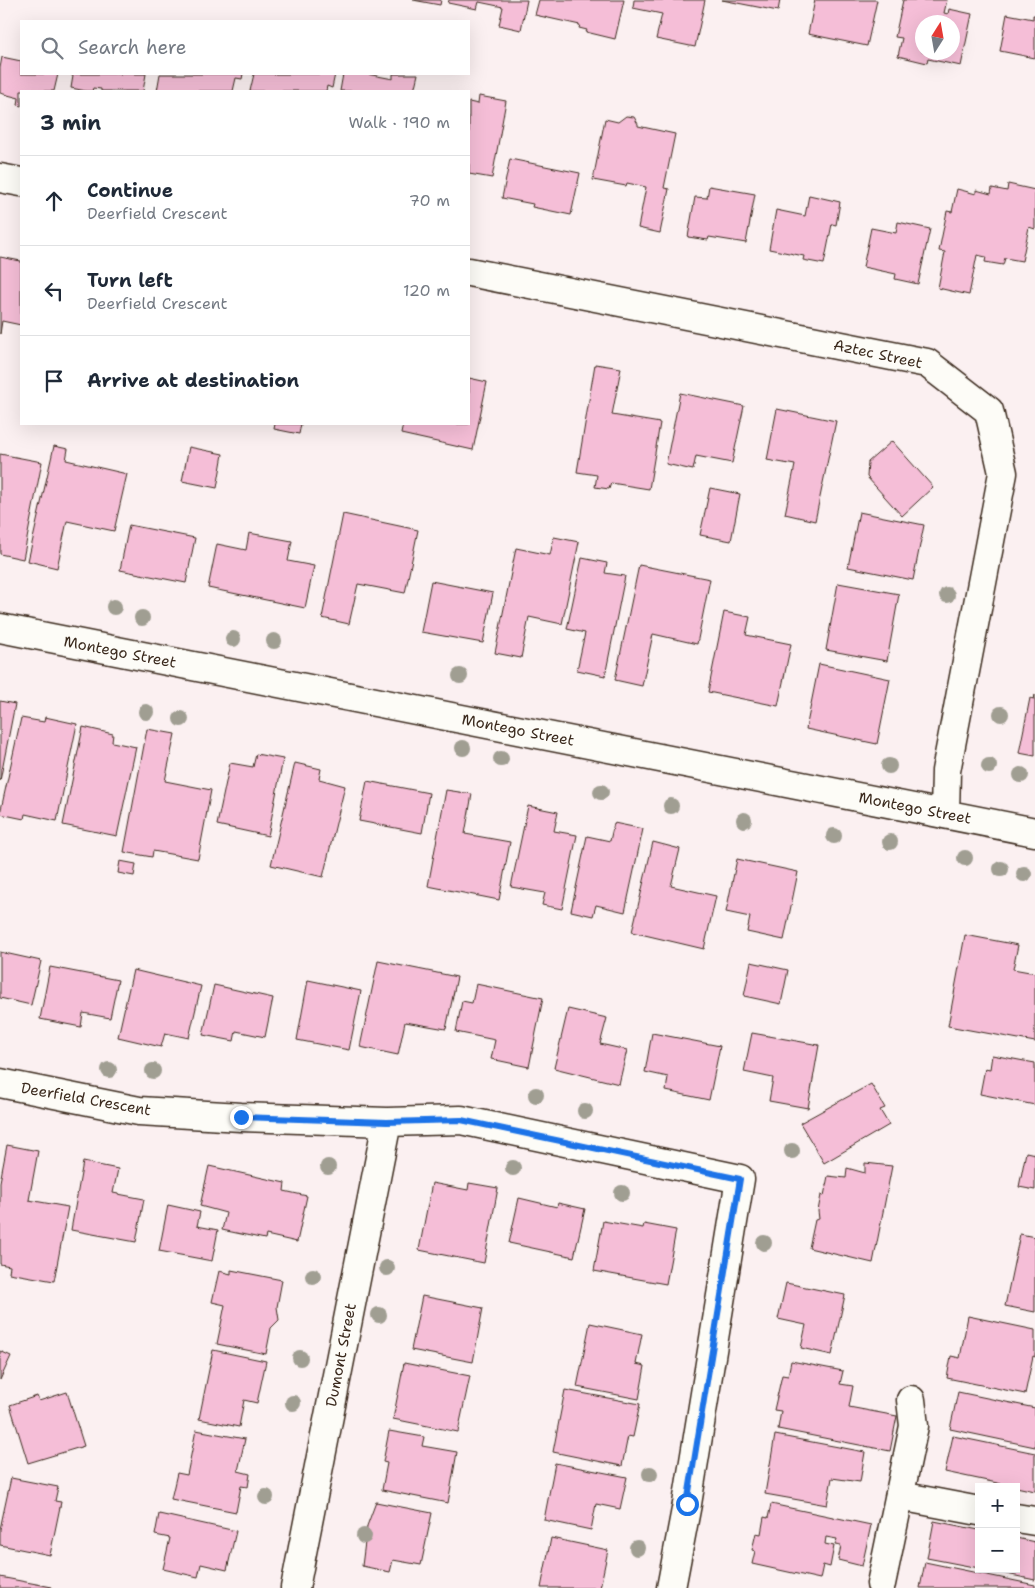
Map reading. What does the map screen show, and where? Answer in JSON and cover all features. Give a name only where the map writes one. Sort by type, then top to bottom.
[{"type":"street","points":[[0,178],[20,182]]},
{"type":"street","name":"Aztec Street","points":[[470,272],[927,363],[989,411],[1003,473],[946,771],[945,814]]},
{"type":"street","name":"Montego Street","points":[[0,628],[1035,832]]},
{"type":"street","name":"Deerfield Crescent","points":[[0,1083],[139,1111],[387,1122],[461,1120],[740,1179],[687,1504],[671,1588]]},
{"type":"street","name":"Dumont Street","points":[[295,1588],[387,1122]]},
{"type":"street","points":[[881,1584],[914,1426],[911,1400]]},
{"type":"street","points":[[900,1496],[975,1510]]},
{"type":"street","points":[[1020,1519],[1035,1521]]},
{"type":"building","points":[[413,0],[441,0],[440,5]]},
{"type":"building","points":[[449,0],[527,0],[521,30],[499,25],[503,7],[479,2],[477,9],[448,3]]},
{"type":"building","points":[[539,0],[624,0],[615,39],[586,32],[587,30],[579,28],[580,25],[535,15]]},
{"type":"building","points":[[634,0],[705,0],[695,47],[656,39],[662,14],[633,8]]},
{"type":"building","points":[[722,0],[780,0],[778,11]]},
{"type":"building","points":[[815,0],[877,0],[867,46],[808,34]]},
{"type":"building","points":[[903,0],[947,0],[944,13],[948,14],[949,9],[972,14],[961,66],[933,60],[960,60],[960,15],[915,15],[915,60],[928,60],[927,63],[898,56],[902,38],[895,37]]},
{"type":"building","points":[[1007,14],[1033,19],[1033,15],[1035,15],[1035,58],[1000,51]]},
{"type":"building","points":[[2,57],[20,61],[20,75],[58,75],[54,90],[20,90],[20,106],[18,105],[19,98],[0,93]]},
{"type":"building","points":[[71,75],[146,75],[143,90],[101,90],[93,88],[92,90],[81,90],[71,88],[73,76]]},
{"type":"building","points":[[160,75],[243,75],[242,79],[236,78],[233,90],[157,90]]},
{"type":"building","points":[[254,75],[335,75],[332,88],[327,86],[326,90],[250,90]]},
{"type":"building","points":[[343,75],[372,75],[393,79],[393,75],[418,75],[414,90],[340,90]]},
{"type":"building","points":[[479,96],[506,101],[492,178],[470,174],[470,102],[478,104]]},
{"type":"building","points":[[626,116],[634,117],[638,126],[675,134],[664,188],[669,189],[660,233],[638,228],[646,187],[627,183],[626,186],[593,180],[605,119],[618,122]]},
{"type":"building","points":[[510,159],[580,173],[571,215],[532,207],[533,204],[502,198]]},
{"type":"building","points":[[1008,184],[1035,190],[1035,229],[1029,227],[1022,261],[1005,258],[1003,265],[985,262],[986,257],[977,255],[969,295],[938,288],[945,252],[939,251],[947,211],[952,212],[957,189],[976,194],[976,190],[991,194],[992,188],[1007,191]]},
{"type":"building","points":[[709,186],[755,194],[746,243],[709,237],[708,240],[688,237],[695,197],[707,198]]},
{"type":"building","points":[[809,195],[840,202],[836,225],[832,224],[824,264],[803,260],[804,256],[769,249],[776,210],[805,216]]},
{"type":"building","points":[[898,222],[930,229],[918,284],[895,279],[896,274],[863,267],[871,228],[896,233]]},
{"type":"building","points":[[0,257],[20,261],[20,325],[2,321],[0,334]]},
{"type":"building","points":[[595,364],[621,368],[612,415],[660,423],[649,489],[611,483],[609,489],[595,487],[597,475],[577,472]]},
{"type":"building","points":[[470,378],[487,382],[473,450],[401,434],[403,425],[470,425]]},
{"type":"building","points":[[680,393],[744,406],[732,463],[696,456],[693,470],[666,464]]},
{"type":"building","points":[[777,409],[836,421],[815,521],[785,514],[795,465],[767,460]]},
{"type":"building","points":[[275,425],[301,425],[299,434],[274,429]]},
{"type":"building","points":[[892,441],[933,487],[902,516],[867,477],[868,462]]},
{"type":"building","points":[[54,446],[68,449],[66,460],[127,474],[114,531],[67,521],[57,568],[28,561]]},
{"type":"building","points":[[189,447],[223,454],[217,488],[182,481]]},
{"type":"building","points":[[0,454],[42,462],[23,559],[0,554]]},
{"type":"building","points":[[710,488],[740,494],[731,541],[700,535]]},
{"type":"building","points":[[859,512],[924,525],[913,580],[848,567]]},
{"type":"building","points":[[343,514],[418,530],[405,593],[358,584],[349,624],[322,618]]},
{"type":"building","points":[[129,525],[195,538],[186,583],[120,570]]},
{"type":"building","points":[[249,533],[292,541],[288,561],[314,566],[305,608],[208,588],[217,544],[246,550]]},
{"type":"building","points":[[554,537],[579,542],[562,624],[529,617],[521,658],[495,653],[516,548],[550,555]]},
{"type":"building","points":[[582,558],[607,563],[605,573],[625,576],[605,676],[577,670],[585,633],[567,629]]},
{"type":"building","points":[[639,565],[710,579],[697,644],[653,634],[642,686],[615,680]]},
{"type":"building","points":[[431,581],[493,593],[483,643],[421,632]]},
{"type":"building","points":[[838,583],[899,594],[887,661],[826,650]]},
{"type":"building","points":[[724,612],[750,617],[746,635],[791,644],[778,706],[708,692]]},
{"type":"building","points":[[819,664],[890,679],[877,744],[806,729]]},
{"type":"building","points":[[1035,695],[1035,756],[1019,753],[1030,698],[1034,699]]},
{"type":"building","points":[[0,701],[15,704],[0,781]]},
{"type":"building","points":[[45,717],[77,724],[57,821],[25,814],[24,819],[0,814],[21,718],[44,722]]},
{"type":"building","points":[[83,727],[113,734],[112,742],[136,747],[117,836],[63,825]]},
{"type":"building","points":[[147,729],[175,734],[165,781],[211,790],[198,859],[153,851],[152,857],[124,852]]},
{"type":"building","points":[[256,754],[283,759],[268,836],[217,825],[230,763],[253,767]]},
{"type":"building","points":[[295,763],[321,769],[319,779],[345,786],[323,877],[271,865]]},
{"type":"building","points":[[367,781],[429,793],[422,833],[359,821]]},
{"type":"building","points":[[446,790],[472,794],[465,834],[510,842],[499,900],[428,886]]},
{"type":"building","points":[[528,806],[558,812],[554,831],[577,835],[562,909],[542,905],[545,893],[511,887]]},
{"type":"building","points":[[614,823],[643,829],[625,912],[596,905],[593,916],[571,911],[587,836],[610,841]]},
{"type":"building","points":[[653,842],[680,849],[671,886],[716,896],[704,949],[632,932]]},
{"type":"building","points":[[737,859],[798,872],[784,940],[747,932],[750,917],[726,912]]},
{"type":"building","points":[[120,861],[136,864],[134,876],[118,873]]},
{"type":"building","points":[[965,935],[1018,945],[1013,969],[1035,973],[1035,1042],[948,1026]]},
{"type":"building","points":[[0,952],[41,961],[31,1005],[0,998]]},
{"type":"building","points":[[378,961],[457,977],[446,1029],[405,1022],[398,1055],[360,1047]]},
{"type":"building","points":[[751,962],[788,970],[781,1004],[744,996]]},
{"type":"building","points":[[50,967],[118,980],[110,1018],[83,1013],[81,1027],[40,1019]]},
{"type":"building","points":[[133,970],[201,986],[189,1038],[165,1033],[161,1047],[118,1037]]},
{"type":"building","points":[[308,980],[361,991],[349,1050],[297,1040]]},
{"type":"building","points":[[476,984],[543,998],[529,1067],[491,1059],[495,1040],[456,1032],[462,1001],[472,1003]]},
{"type":"building","points":[[214,985],[273,998],[265,1037],[236,1031],[234,1041],[203,1035]]},
{"type":"building","points":[[568,1009],[607,1018],[600,1044],[627,1050],[619,1084],[554,1068]]},
{"type":"building","points":[[652,1033],[720,1046],[709,1100],[666,1091],[668,1077],[645,1072]]},
{"type":"building","points":[[752,1033],[819,1045],[808,1108],[769,1101],[773,1078],[744,1072]]},
{"type":"building","points":[[992,1055],[1035,1063],[1035,1105],[980,1094],[985,1068],[990,1069]]},
{"type":"building","points":[[871,1084],[885,1108],[880,1110],[889,1125],[824,1163],[800,1123]]},
{"type":"building","points":[[7,1145],[38,1151],[29,1200],[68,1207],[54,1281],[9,1273],[10,1266],[0,1264],[0,1182]]},
{"type":"building","points":[[1026,1152],[1035,1154],[1035,1190],[1019,1187]]},
{"type":"building","points":[[83,1162],[118,1169],[113,1193],[144,1199],[136,1242],[71,1230]]},
{"type":"building","points":[[865,1163],[892,1166],[873,1263],[809,1248],[815,1220],[819,1219],[818,1211],[821,1195],[824,1196],[828,1176],[846,1178],[847,1168],[865,1173]]},
{"type":"building","points":[[209,1166],[285,1183],[284,1191],[307,1196],[297,1242],[266,1235],[265,1239],[222,1230],[226,1213],[200,1206]]},
{"type":"building","points":[[432,1183],[468,1190],[469,1183],[498,1188],[484,1263],[419,1250]]},
{"type":"building","points":[[519,1198],[557,1207],[558,1203],[585,1209],[574,1257],[509,1243]]},
{"type":"building","points":[[168,1205],[200,1212],[197,1226],[218,1230],[212,1261],[159,1251]]},
{"type":"building","points":[[603,1221],[643,1228],[644,1224],[676,1230],[666,1284],[594,1271]]},
{"type":"building","points":[[1020,1234],[1035,1237],[1035,1312],[1005,1306]]},
{"type":"building","points":[[231,1270],[282,1280],[277,1307],[279,1320],[271,1328],[266,1354],[217,1344],[225,1305],[212,1302],[219,1271],[231,1274]]},
{"type":"building","points":[[786,1283],[845,1295],[832,1355],[801,1348],[806,1325],[778,1319]]},
{"type":"building","points":[[422,1296],[483,1308],[473,1362],[411,1350]]},
{"type":"building","points":[[968,1316],[1035,1330],[1035,1357],[1033,1356],[1025,1394],[947,1378],[951,1356],[960,1358]]},
{"type":"building","points":[[590,1323],[642,1334],[636,1364],[645,1366],[639,1399],[577,1387]]},
{"type":"building","points":[[213,1350],[266,1361],[257,1403],[244,1400],[239,1427],[199,1419]]},
{"type":"building","points":[[0,1351],[11,1356],[0,1380]]},
{"type":"building","points":[[791,1361],[843,1371],[840,1384],[853,1386],[849,1407],[897,1416],[890,1451],[778,1429],[781,1411],[774,1410],[782,1375],[788,1376]]},
{"type":"building","points":[[404,1363],[470,1376],[458,1432],[393,1419]]},
{"type":"building","points":[[565,1390],[640,1404],[633,1437],[628,1436],[622,1466],[553,1452]]},
{"type":"building","points":[[67,1392],[84,1446],[28,1463],[10,1405],[37,1396],[39,1401]]},
{"type":"building","points":[[958,1392],[1035,1408],[1035,1447],[950,1429]]},
{"type":"building","points":[[196,1430],[245,1439],[238,1471],[250,1474],[248,1487],[241,1486],[236,1512],[171,1499],[177,1473],[187,1475]]},
{"type":"building","points":[[389,1431],[424,1437],[422,1446],[457,1452],[448,1503],[382,1490],[387,1463],[383,1462]]},
{"type":"building","points":[[775,1435],[865,1452],[860,1482],[832,1478],[827,1505],[765,1494]]},
{"type":"building","points":[[953,1436],[1035,1453],[1035,1491],[1020,1488],[1020,1483],[997,1483],[945,1472]]},
{"type":"building","points":[[555,1463],[627,1477],[620,1509],[596,1504],[591,1530],[544,1520]]},
{"type":"building","points":[[11,1478],[58,1487],[55,1501],[61,1502],[50,1555],[0,1545],[0,1529]]},
{"type":"building","points":[[376,1502],[432,1513],[421,1565],[393,1560],[390,1572],[362,1566],[367,1526]]},
{"type":"building","points":[[771,1504],[871,1525],[862,1566],[838,1560],[841,1546],[835,1545],[837,1539],[826,1537],[825,1544],[834,1546],[830,1567],[823,1565],[820,1579],[752,1564],[755,1551],[752,1550],[756,1533],[761,1534],[764,1517],[768,1518]]},
{"type":"building","points":[[159,1514],[236,1531],[227,1570],[201,1564],[198,1577],[163,1569],[170,1538],[155,1535]]},
{"type":"building","points":[[934,1521],[975,1529],[975,1567],[927,1558]]},
{"type":"building","points":[[551,1538],[608,1550],[600,1588],[541,1588]]},
{"type":"building","points":[[1020,1539],[1035,1542],[1035,1580],[1002,1573],[1020,1573]]},
{"type":"building","points":[[925,1562],[1035,1585],[1035,1588],[920,1588]]},
{"type":"building","points":[[0,1577],[52,1587],[52,1588],[0,1588]]},
{"type":"route","points":[[241,1117],[387,1122],[461,1120],[740,1179],[687,1504]]}]
